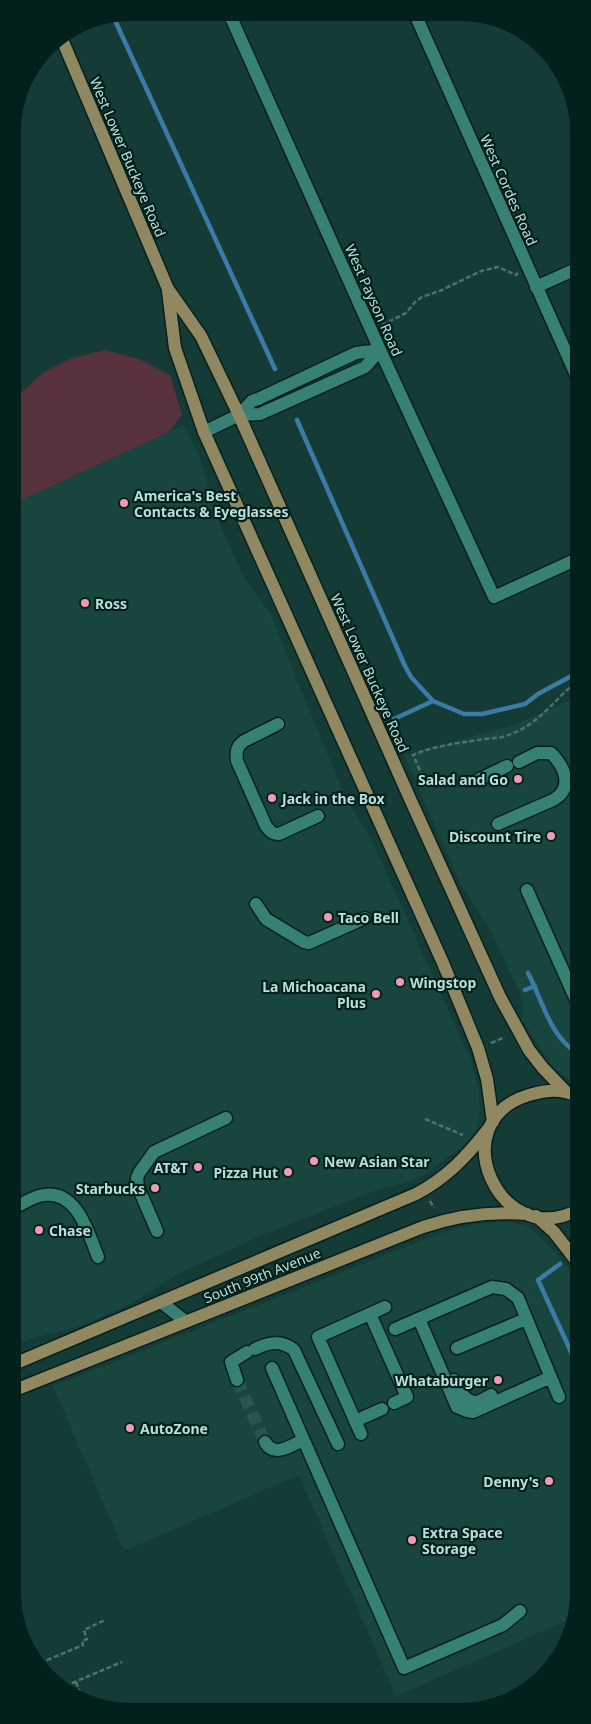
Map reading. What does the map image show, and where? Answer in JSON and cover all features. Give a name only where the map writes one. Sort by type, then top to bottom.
[{"type":"main road","name":"West Lower Buckeye Road","points":[[64,44],[168,289],[201,336],[239,415],[410,801],[500,998],[529,1050],[542,1068],[570,1091]]},
{"type":"main road","name":"West Lower Buckeye Road","points":[[168,289],[175,348],[204,432],[443,963],[478,1048],[487,1079],[491,1125],[485,1145],[485,1162],[490,1179],[499,1194],[512,1206],[531,1215]]},
{"type":"main road","name":"South 99th Avenue","points":[[21,1361],[424,1189],[442,1179],[464,1160],[501,1111],[524,1097],[551,1090],[570,1093]]},
{"type":"main road","name":"South 99th Avenue","points":[[21,1387],[399,1236],[440,1222],[474,1214],[501,1212],[554,1218],[570,1214]]},
{"type":"main road","points":[[531,1215],[554,1232],[570,1252]]},
{"type":"street","name":"West Payson Road","points":[[233,21],[380,350],[494,597],[570,562]]},
{"type":"street","name":"West Cordes Road","points":[[418,21],[570,364]]},
{"type":"street","points":[[536,287],[570,272]]},
{"type":"street","points":[[204,432],[239,415],[252,402],[347,357],[356,353],[380,350]]},
{"type":"street","points":[[278,724],[239,745],[236,752],[237,761],[266,826],[274,834],[279,834],[318,816]]},
{"type":"street","points":[[478,780],[537,753],[551,753],[558,760],[567,783],[561,795],[498,824]]},
{"type":"street","points":[[527,890],[570,977]]},
{"type":"street","points":[[256,904],[266,918],[304,942],[309,943],[365,918]]},
{"type":"street","points":[[157,1231],[138,1187],[137,1178],[139,1173],[154,1152],[226,1118]]},
{"type":"street","points":[[21,1205],[40,1196],[52,1195],[64,1199],[75,1206],[98,1257]]},
{"type":"street","points":[[396,1329],[421,1323],[492,1287],[506,1289],[518,1298],[559,1397]]},
{"type":"street","points":[[161,1302],[186,1321]]},
{"type":"street","points":[[361,1434],[318,1337],[385,1307]]},
{"type":"street","points":[[355,1421],[407,1397],[370,1314]]},
{"type":"street","points":[[457,1348],[526,1319]]},
{"type":"street","points":[[421,1323],[457,1407],[466,1412],[473,1412],[551,1377]]},
{"type":"street","points":[[237,1380],[232,1362],[251,1350],[275,1342],[294,1350],[338,1444]]},
{"type":"street","points":[[272,1368],[404,1668],[503,1625],[520,1611]]},
{"type":"street","points":[[265,1442],[268,1448],[274,1451],[303,1440]]},
{"type":"path","points":[[371,330],[399,318],[422,296],[442,290],[481,271],[498,267],[516,274],[527,268]]},
{"type":"path","points":[[423,777],[413,755],[437,747],[500,737],[518,732],[555,704],[570,688]]},
{"type":"path","points":[[491,1042],[505,1037]]},
{"type":"path","points":[[425,1119],[463,1135]]},
{"type":"path","points":[[430,1200],[434,1208]]},
{"type":"path","points":[[45,1661],[83,1645],[82,1641],[87,1639],[84,1630],[105,1620]]},
{"type":"path","points":[[70,1684],[122,1662]]},
{"type":"path","points":[[76,1682],[79,1689]]},
{"type":"shaded area","points":[[105,350],[139,359],[170,375],[182,415],[169,432],[21,500],[21,393],[44,372],[70,359]]},
{"type":"shaded area","points":[[184,425],[200,458],[219,523],[245,579],[270,613],[345,797],[371,838],[471,1061],[479,1093],[480,1112],[478,1129],[463,1146],[424,1175],[409,1182],[380,1189],[267,1233],[178,1274],[133,1303],[81,1326],[21,1341],[21,500]]},
{"type":"shaded area","points":[[570,700],[570,1080],[552,1066],[522,1020],[522,998],[491,931],[460,883],[404,755],[511,726]]},
{"type":"shaded area","points":[[511,1222],[525,1226],[536,1233],[557,1254],[570,1271],[570,1600],[566,1621],[396,1696],[299,1475],[124,1551],[53,1386],[441,1233],[482,1223]]},
{"type":"waterway","points":[[116,22],[275,369]]},
{"type":"waterway","points":[[297,420],[405,666],[411,677],[433,701],[464,714],[482,714],[525,704],[538,694],[570,677]]},
{"type":"waterway","points":[[394,719],[433,701]]},
{"type":"waterway","points":[[528,973],[553,1027],[570,1048]]},
{"type":"waterway","points":[[525,990],[535,986]]},
{"type":"waterway","points":[[560,1264],[538,1280],[570,1350]]},
{"type":"tunnel","points":[[237,1380],[265,1442]]},
{"type":"place","name":"America's Best Contacts & Eyeglasses","points":[[124,503]]},
{"type":"place","name":"Ross","points":[[85,603]]},
{"type":"place","name":"Salad and Go","points":[[518,779]]},
{"type":"place","name":"Jack in the Box","points":[[272,798]]},
{"type":"place","name":"Discount Tire","points":[[551,836]]},
{"type":"place","name":"Taco Bell","points":[[328,917]]},
{"type":"place","name":"Wingstop","points":[[400,982]]},
{"type":"place","name":"La Michoacana Plus","points":[[376,994]]},
{"type":"place","name":"New Asian Star","points":[[314,1161]]},
{"type":"place","name":"AT&T","points":[[198,1167]]},
{"type":"place","name":"Pizza Hut","points":[[288,1172]]},
{"type":"place","name":"Starbucks","points":[[155,1188]]},
{"type":"place","name":"Chase","points":[[39,1230]]},
{"type":"place","name":"Whataburger","points":[[498,1380]]},
{"type":"place","name":"AutoZone","points":[[130,1428]]},
{"type":"place","name":"Denny's","points":[[549,1481]]},
{"type":"place","name":"Extra Space Storage","points":[[412,1540]]}]
